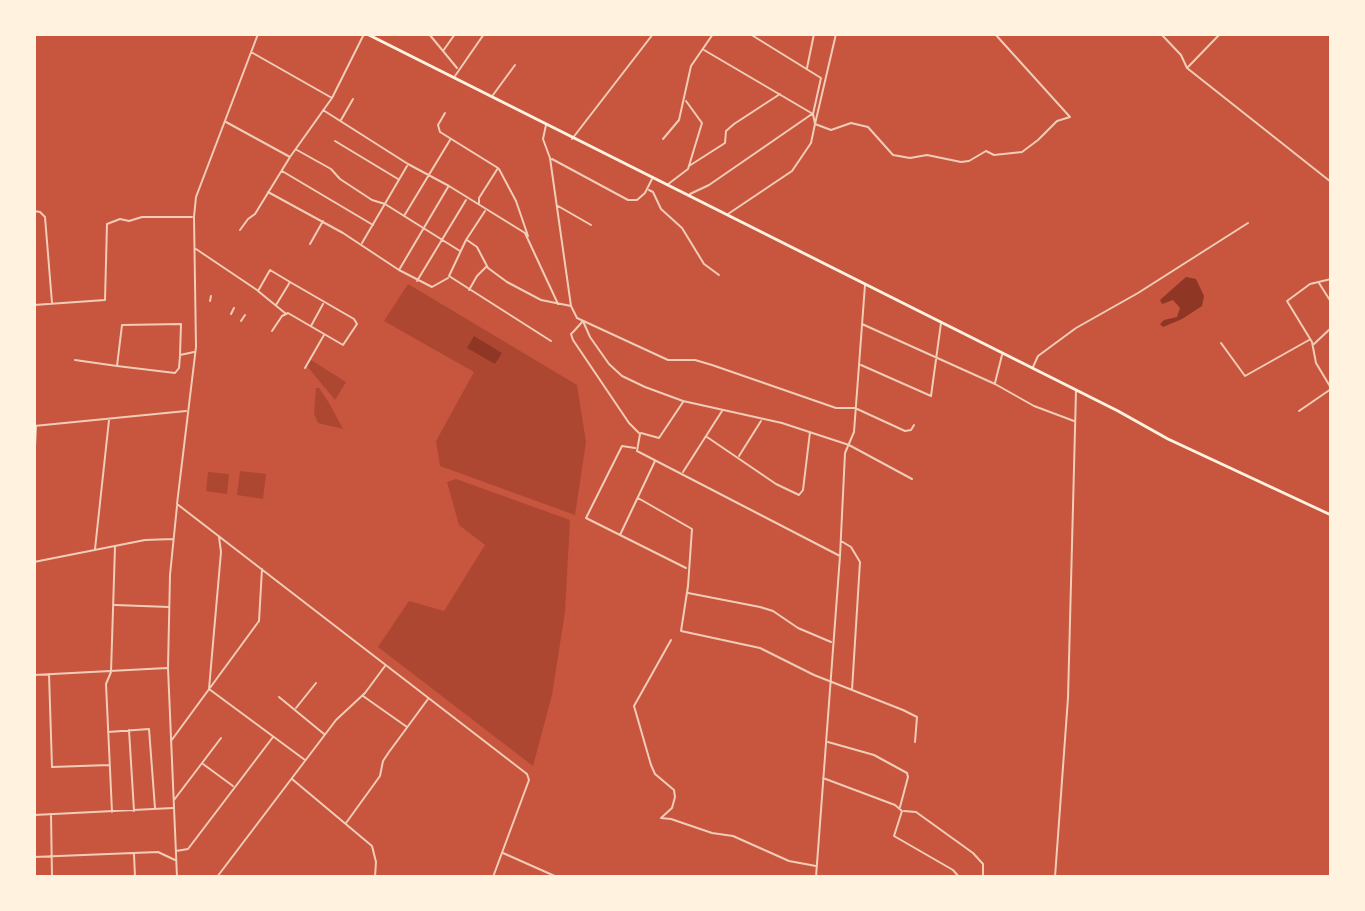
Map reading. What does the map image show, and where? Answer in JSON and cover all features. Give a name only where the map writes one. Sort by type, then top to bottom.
[{"type":"highway","points":[[366,34],[1168,439],[1331,515]]},
{"type":"street","points":[[177,877],[168,668],[174,539],[195,352],[194,217],[200,181],[258,34]]},
{"type":"street","points":[[240,230],[255,214],[332,98],[366,34]]},
{"type":"street","points":[[429,34],[458,68]]},
{"type":"street","points":[[442,52],[455,34]]},
{"type":"street","points":[[454,77],[484,34]]},
{"type":"street","points":[[572,139],[653,34]]},
{"type":"street","points":[[663,139],[675,127],[685,100],[691,66],[713,34]]},
{"type":"street","points":[[750,34],[821,78],[813,114],[815,124]]},
{"type":"street","points":[[807,69],[814,34]]},
{"type":"street","points":[[727,215],[792,171],[811,143],[836,34]]},
{"type":"street","points":[[815,124],[831,130],[851,123],[868,127],[893,155],[904,158],[927,155],[961,162],[986,151],[994,155],[1028,149],[1057,121],[1070,117],[995,34]]},
{"type":"street","points":[[1161,34],[1181,55],[1187,68],[1331,182]]},
{"type":"street","points":[[1187,68],[1220,34]]},
{"type":"street","points":[[704,50],[813,114]]},
{"type":"street","points":[[250,52],[332,98]]},
{"type":"street","points":[[492,96],[515,65]]},
{"type":"street","points":[[689,166],[725,143],[726,131],[734,124],[780,94]]},
{"type":"street","points":[[340,121],[353,99]]},
{"type":"street","points":[[666,185],[683,175],[689,166],[702,123],[685,100]]},
{"type":"street","points":[[323,110],[529,237]]},
{"type":"street","points":[[445,113],[437,129],[498,168],[516,201],[548,288],[558,304]]},
{"type":"street","points":[[688,195],[709,185],[760,147],[813,114]]},
{"type":"street","points":[[225,121],[290,157]]},
{"type":"street","points":[[546,125],[543,139],[550,158],[571,306],[577,318],[668,360],[703,362],[836,408],[855,408],[905,431],[911,430],[914,425]]},
{"type":"street","points":[[404,216],[450,139]]},
{"type":"street","points":[[335,141],[399,180]]},
{"type":"street","points":[[296,150],[321,163],[372,200],[385,204],[460,251]]},
{"type":"street","points":[[550,158],[628,200],[637,200],[648,190],[652,178]]},
{"type":"street","points":[[361,244],[408,164]]},
{"type":"street","points":[[480,206],[479,198],[498,168]]},
{"type":"street","points":[[282,171],[373,225]]},
{"type":"street","points":[[399,270],[449,186]]},
{"type":"street","points":[[648,190],[653,192],[661,209],[682,228],[704,264],[719,275]]},
{"type":"street","points":[[268,192],[323,221],[417,281],[432,287],[449,278]]},
{"type":"street","points":[[417,281],[467,198]]},
{"type":"street","points":[[557,206],[591,225]]},
{"type":"street","points":[[449,278],[460,251],[485,210]]},
{"type":"street","points":[[34,211],[45,217],[52,305]]},
{"type":"street","points":[[34,305],[105,300],[107,224],[142,217],[194,217]]},
{"type":"street","points":[[310,244],[323,221]]},
{"type":"street","points":[[1032,368],[1038,356],[1076,328],[1138,293],[1248,223]]},
{"type":"street","points":[[466,240],[477,247],[487,266],[520,289],[541,300],[571,306]]},
{"type":"street","points":[[195,247],[285,313],[343,345],[358,322],[269,271],[258,291]]},
{"type":"street","points":[[469,291],[487,266]]},
{"type":"street","points":[[449,278],[551,341]]},
{"type":"street","points":[[1299,411],[1331,389],[1316,363],[1313,345],[1287,301],[1310,284],[1331,279]]},
{"type":"street","points":[[276,305],[290,282]]},
{"type":"street","points":[[1319,283],[1331,302]]},
{"type":"street","points":[[816,877],[840,556],[844,460],[854,432],[865,284]]},
{"type":"street","points":[[210,301],[211,296]]},
{"type":"street","points":[[310,327],[324,302]]},
{"type":"street","points":[[231,314],[234,308]]},
{"type":"street","points":[[272,331],[285,313]]},
{"type":"street","points":[[241,321],[245,315]]},
{"type":"street","points":[[583,321],[590,337],[622,376],[683,401],[762,419],[849,445],[912,479]]},
{"type":"street","points":[[583,321],[571,334],[573,340],[638,432],[659,438],[683,401]]},
{"type":"street","points":[[860,364],[931,396],[941,322]]},
{"type":"street","points":[[75,360],[117,366],[175,373],[179,368],[181,324],[122,325],[117,366]]},
{"type":"street","points":[[862,324],[995,384],[1034,406],[1075,422]]},
{"type":"street","points":[[1313,345],[1331,328]]},
{"type":"street","points":[[305,368],[324,335]]},
{"type":"street","points":[[1221,343],[1245,376],[1310,340]]},
{"type":"street","points":[[180,355],[195,352]]},
{"type":"street","points":[[995,384],[1002,353]]},
{"type":"street","points":[[1324,376],[1331,372]]},
{"type":"street","points":[[1055,877],[1068,698],[1076,390]]},
{"type":"street","points":[[34,466],[35,426],[187,411]]},
{"type":"street","points":[[682,473],[722,411]]},
{"type":"street","points":[[95,551],[109,419]]},
{"type":"street","points":[[739,457],[762,419]]},
{"type":"street","points":[[636,448],[638,432]]},
{"type":"street","points":[[707,437],[776,484],[799,495],[803,490],[810,432]]},
{"type":"street","points":[[688,569],[586,518],[622,446],[636,448],[655,461],[840,556]]},
{"type":"street","points":[[619,536],[655,461]]},
{"type":"street","points":[[638,498],[692,529],[681,631],[760,648],[830,682],[917,717],[915,742]]},
{"type":"street","points":[[177,504],[529,778],[493,877]]},
{"type":"street","points":[[209,689],[221,552],[219,536]]},
{"type":"street","points":[[34,562],[145,540],[174,539]]},
{"type":"street","points":[[840,540],[851,547],[860,562],[852,690]]},
{"type":"street","points":[[112,812],[106,680],[111,672],[115,547]]},
{"type":"street","points":[[170,742],[259,621],[262,568]]},
{"type":"street","points":[[687,593],[773,611],[798,628],[832,642]]},
{"type":"street","points":[[115,605],[170,607]]},
{"type":"street","points":[[671,640],[634,706],[655,774],[674,790],[672,808],[661,818],[733,836],[789,861],[817,866]]},
{"type":"street","points":[[217,877],[324,735],[347,707],[362,696],[386,665]]},
{"type":"street","points":[[34,675],[168,668]]},
{"type":"street","points":[[49,674],[52,767],[109,765]]},
{"type":"street","points":[[295,709],[316,683]]},
{"type":"street","points":[[209,689],[305,760]]},
{"type":"street","points":[[362,696],[408,728]]},
{"type":"street","points":[[279,697],[324,735]]},
{"type":"street","points":[[346,823],[377,781],[383,761],[429,698]]},
{"type":"street","points":[[129,729],[134,811]]},
{"type":"street","points":[[108,732],[149,729],[156,810]]},
{"type":"street","points":[[176,851],[188,849],[273,736]]},
{"type":"street","points":[[174,801],[221,738]]},
{"type":"street","points":[[826,742],[874,755],[907,773],[894,836],[953,870],[957,876]]},
{"type":"street","points":[[202,763],[234,787]]},
{"type":"street","points":[[292,778],[375,851],[375,877]]},
{"type":"street","points":[[823,778],[878,797],[901,810],[916,812],[973,853],[983,864],[983,877]]},
{"type":"street","points":[[34,815],[174,808]]},
{"type":"street","points":[[51,814],[52,877]]},
{"type":"street","points":[[34,857],[162,852],[176,860]]},
{"type":"street","points":[[502,852],[557,877]]},
{"type":"street","points":[[134,853],[135,877]]},
{"type":"shaded area","points":[[1186,277],[1196,279],[1204,296],[1202,306],[1163,327],[1160,324],[1177,317],[1180,308],[1173,300],[1162,304],[1160,300]]},
{"type":"shaded area","points":[[408,284],[577,385],[586,442],[575,515],[440,466],[436,441],[474,372],[384,321]]},
{"type":"shaded area","points":[[474,336],[502,353],[495,364],[467,348]]},
{"type":"shaded area","points":[[311,360],[346,382],[335,400],[307,366]]},
{"type":"shaded area","points":[[316,388],[329,403],[343,429],[318,423],[314,414]]},
{"type":"shaded area","points":[[240,471],[266,474],[263,499],[237,495]]},
{"type":"shaded area","points":[[208,472],[229,474],[227,494],[206,491]]},
{"type":"shaded area","points":[[456,479],[570,520],[565,612],[552,695],[533,766],[378,647],[409,601],[444,611],[485,545],[459,525],[447,482]]}]
